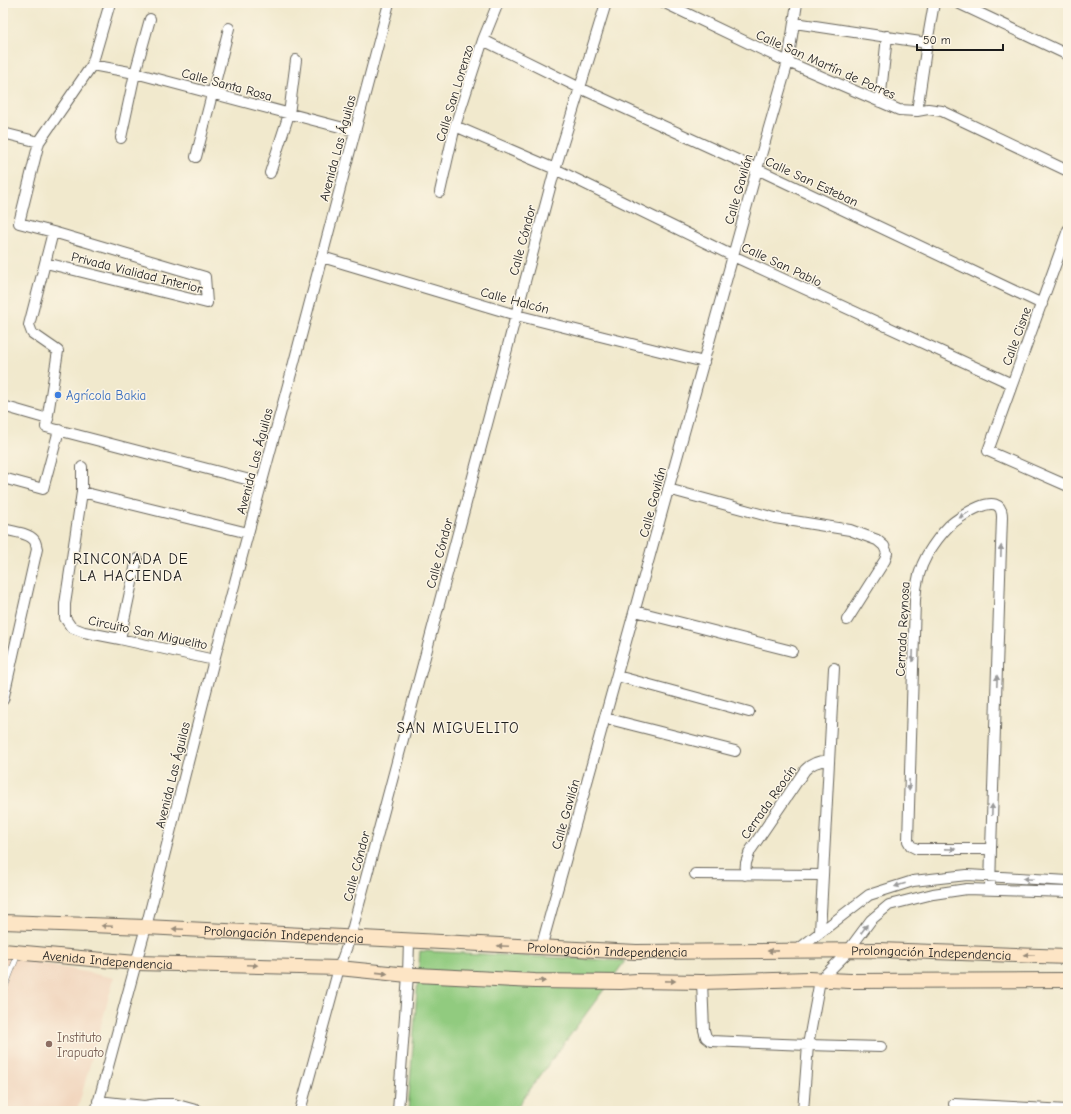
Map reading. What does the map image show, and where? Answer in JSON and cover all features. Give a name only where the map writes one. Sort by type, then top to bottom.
[{"type":"street","points":[[3,133],[39,142],[92,65],[110,3]]},
{"type":"street","name":"Avenida Las Águilas","points":[[97,1106],[146,927],[214,660],[290,378],[388,3]]},
{"type":"street","name":"Calle San Lorenzo","points":[[440,192],[455,126],[483,40],[498,3]]},
{"type":"street","name":"Calle Cóndor","points":[[300,1111],[339,968],[350,938],[555,169],[606,3]]},
{"type":"street","name":"Calle San Martín de Porres","points":[[665,3],[788,62],[899,110],[917,111],[928,109],[942,111],[1068,170]]},
{"type":"street","name":"Calle Gavilán","points":[[541,948],[788,62],[798,3]]},
{"type":"street","points":[[917,111],[926,43],[934,3]]},
{"type":"street","points":[[958,3],[1068,55]]},
{"type":"street","points":[[121,138],[135,73],[150,20]]},
{"type":"street","points":[[795,22],[926,43]]},
{"type":"street","points":[[196,157],[229,28]]},
{"type":"street","points":[[880,102],[887,36]]},
{"type":"street","name":"Calle San Esteban","points":[[483,40],[580,88],[757,169],[1042,304]]},
{"type":"street","points":[[270,173],[289,114],[296,60]]},
{"type":"street","name":"Calle Santa Rosa","points":[[92,65],[135,73],[212,92],[355,131]]},
{"type":"street","name":"Calle San Pablo","points":[[455,126],[555,169],[733,256],[1012,384]]},
{"type":"street","name":"Privada Vialidad Interior","points":[[39,142],[19,223],[205,277],[207,303],[46,263]]},
{"type":"street","name":"Calle Cisne","points":[[1068,230],[988,451],[1068,486]]},
{"type":"street","points":[[53,232],[29,325],[32,333],[58,351],[46,427],[261,483]]},
{"type":"street","name":"Calle Halcón","points":[[322,257],[516,315],[704,362]]},
{"type":"street","points":[[3,406],[48,419]]},
{"type":"street","points":[[3,478],[43,489],[59,430]]},
{"type":"street","name":"Circuito San Miguelito","points":[[82,467],[82,492],[65,604],[65,618],[71,626],[84,632],[214,660]]},
{"type":"street","points":[[668,489],[775,518],[850,530],[877,540],[884,546],[887,553],[885,560],[847,620]]},
{"type":"street","points":[[82,492],[248,533]]},
{"type":"street","name":"Cerrada Reynosa","points":[[990,889],[1002,514],[996,505],[988,503],[967,512],[949,526],[927,554],[918,578],[915,600],[908,840],[911,846],[916,849],[991,850]]},
{"type":"street","points":[[3,529],[30,537],[36,543],[37,549],[3,700]]},
{"type":"street","points":[[120,639],[137,559]]},
{"type":"street","points":[[635,610],[792,651]]},
{"type":"street","points":[[820,932],[834,668]]},
{"type":"street","points":[[616,676],[749,712]]},
{"type":"street","points":[[605,718],[735,751]]},
{"type":"street","name":"Cerrada Reocín","points":[[745,875],[746,864],[750,851],[805,770],[815,763],[825,760],[829,761]]},
{"type":"street","points":[[695,874],[823,875]]},
{"type":"street","points":[[796,951],[869,895],[913,881],[967,875],[1068,881]]},
{"type":"street","points":[[803,1111],[808,1045],[820,980],[849,950],[871,920],[889,905],[933,894],[967,889],[1068,892],[1068,875]]},
{"type":"street","points":[[3,922],[146,927]]},
{"type":"street","name":"Prolongación Independencia","points":[[146,927],[636,952],[879,950],[1068,957]]},
{"type":"street","points":[[398,1111],[409,941]]},
{"type":"street","name":"Avenida Independencia","points":[[3,951],[136,963],[213,964]]},
{"type":"street","name":"Prolongación Independencia","points":[[213,964],[339,968],[408,975],[535,981],[702,982],[808,979],[850,981],[1068,980]]},
{"type":"street","points":[[702,982],[704,1030],[706,1037],[711,1041],[881,1047]]},
{"type":"street","points":[[97,1106],[144,1106],[174,1104],[199,1111]]},
{"type":"street","points":[[954,1104],[1068,1110]]},
{"type":"lane","points":[[3,992],[19,953]]},
{"type":"shaded area","name":"Instituto Irapuato","points":[[3,955],[114,978],[77,1111],[3,1111]]},
{"type":"green space","points":[[420,951],[625,961],[514,1111],[408,1111]]},
{"type":"place","name":"Agrícola Bakia","points":[[58,395]]},
{"type":"place","name":"Instituto Irapuato","points":[[49,1044]]},
{"type":"district","name":"RINCONADA DE LA HACIENDA","points":[[131,568]]},
{"type":"district","name":"SAN MIGUELITO","points":[[458,728]]}]
